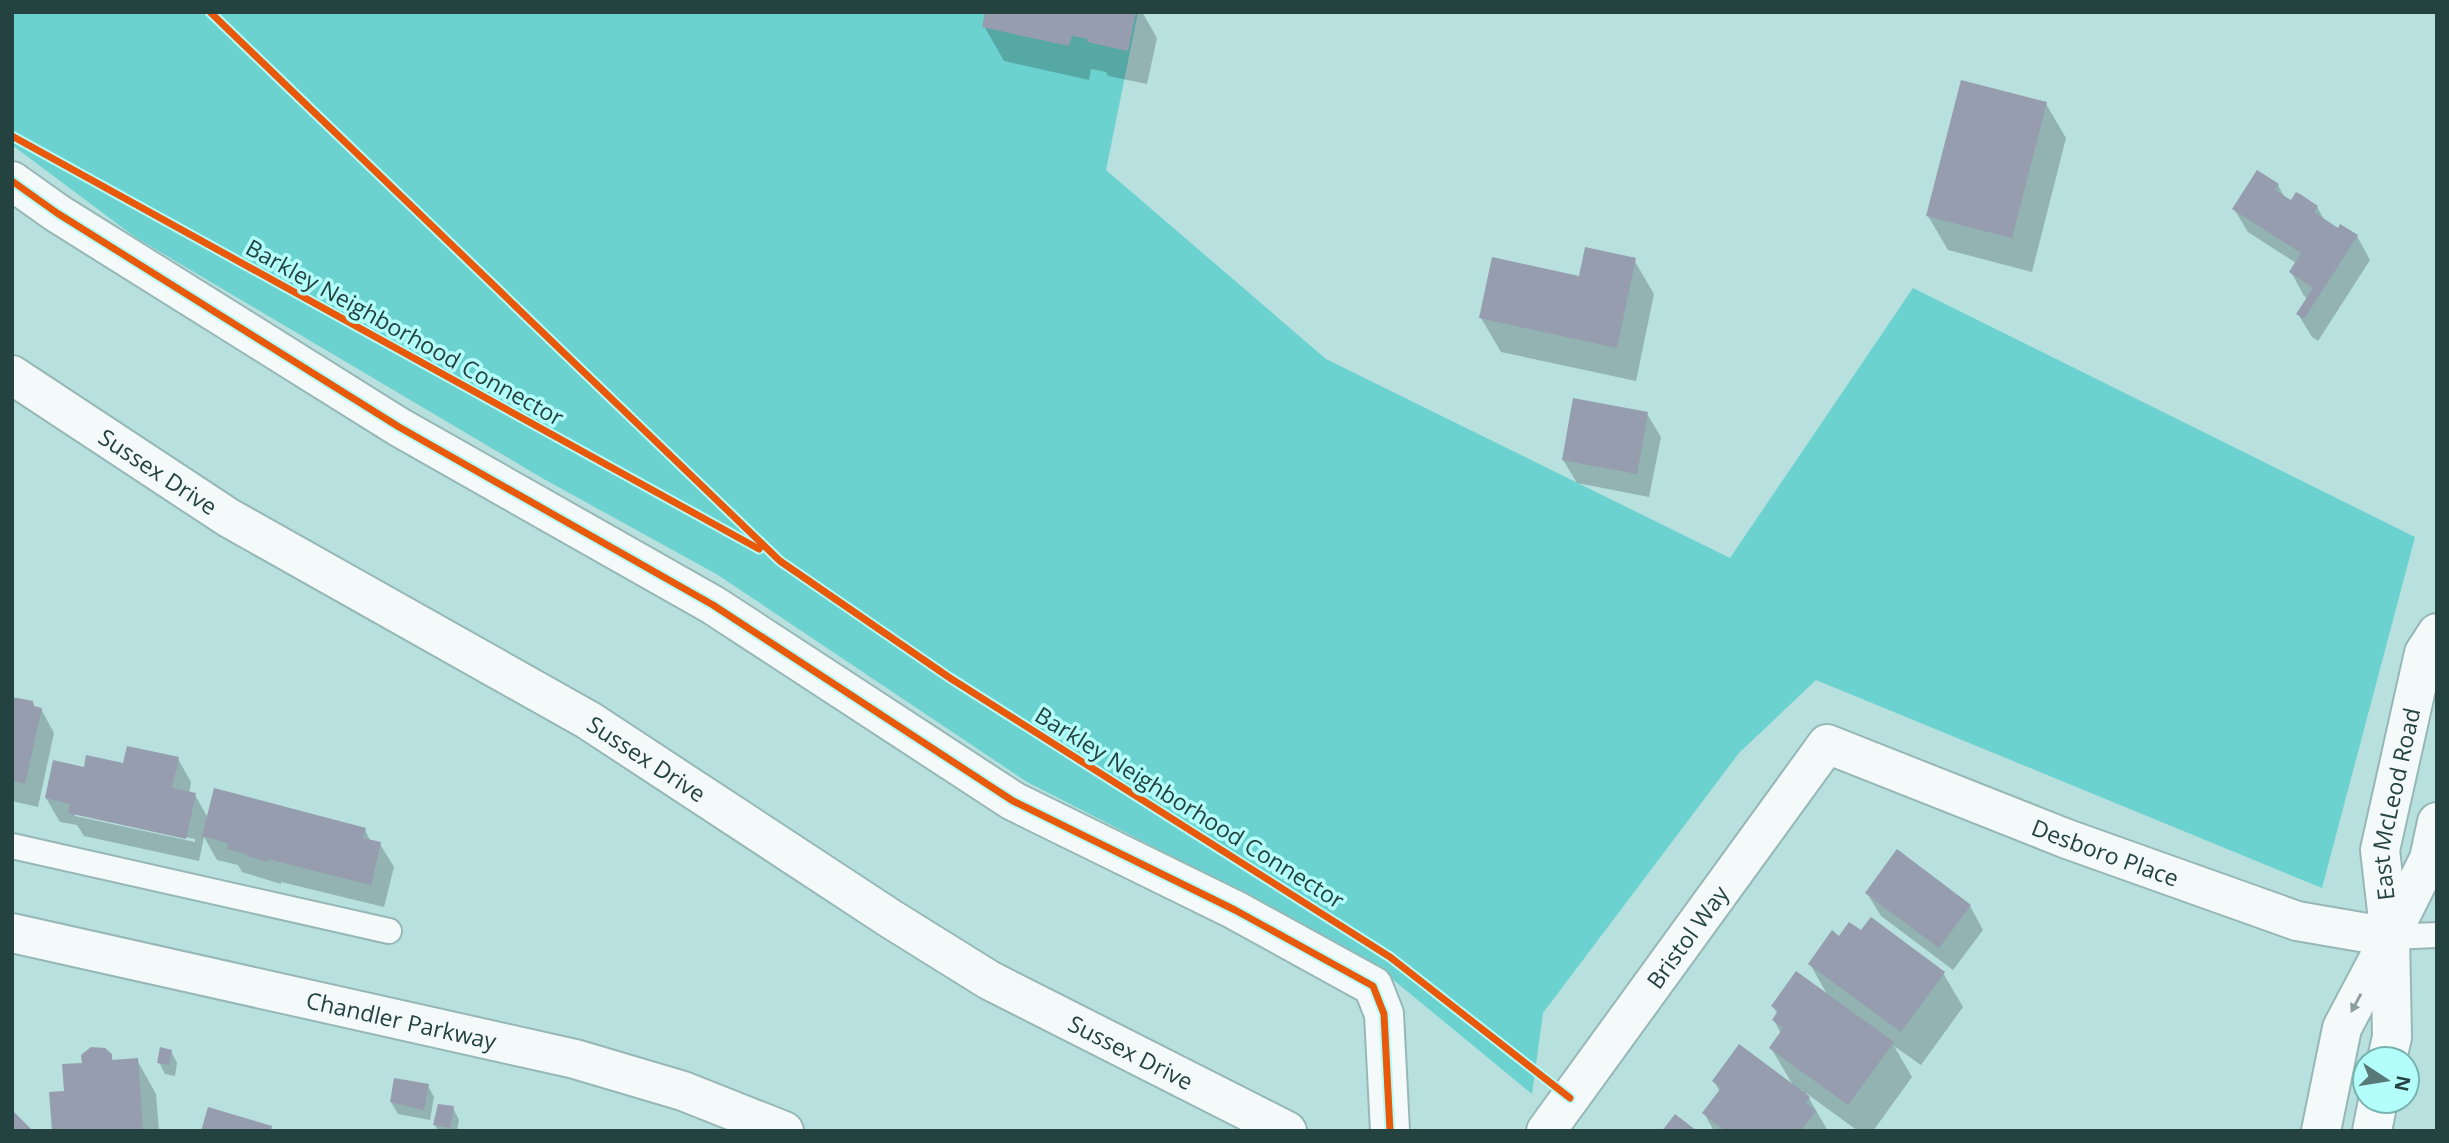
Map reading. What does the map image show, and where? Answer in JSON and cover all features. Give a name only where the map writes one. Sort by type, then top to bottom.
[{"type":"street","points":[[12,181],[57,214],[399,427],[713,605],[1013,801],[1235,910],[1373,986],[1384,1014],[1390,1131]]},
{"type":"street","name":"Sussex Drive","points":[[12,375],[229,518],[588,720],[891,919],[989,980],[1287,1131]]},
{"type":"street","name":"East McLeod Road","points":[[2390,1045],[2390,937],[2380,850],[2424,653],[2437,633]]},
{"type":"street","name":"Desboro Place","points":[[1827,744],[2067,839],[2297,921],[2390,937]]},
{"type":"street","name":"Bristol Way","points":[[1546,1131],[1827,744]]},
{"type":"street","name":"East McLeod Road","points":[[2321,1131],[2342,1028],[2429,859],[2437,822]]},
{"type":"street","name":"Chandler Parkway","points":[[12,933],[575,1059],[682,1091],[784,1131]]},
{"type":"lane","points":[[12,846],[389,931]]},
{"type":"lane","points":[[2390,937],[2437,935]]},
{"type":"shaded area","points":[[12,12],[1138,12],[1106,170],[1326,359],[1730,558],[1913,288],[2415,537],[2322,888],[1816,680],[1739,753],[1543,1013],[1532,1094],[1391,978],[1199,870],[1027,782],[718,575],[542,478],[135,237],[12,145]]},
{"type":"building","points":[[985,12],[1136,12],[1128,51],[1072,36],[1069,46],[982,27]]},
{"type":"building","points":[[1961,80],[2047,102],[2012,238],[1926,216]]},
{"type":"building","points":[[2257,170],[2279,184],[2275,190],[2291,200],[2296,192],[2300,194],[2318,206],[2314,212],[2338,228],[2340,224],[2358,235],[2304,319],[2296,314],[2313,288],[2289,272],[2301,253],[2232,209]]},
{"type":"building","points":[[1585,247],[1636,258],[1617,348],[1479,318],[1492,257],[1579,276]]},
{"type":"building","points":[[1573,398],[1648,412],[1637,474],[1562,460]]},
{"type":"building","points":[[12,697],[33,701],[34,706],[42,708],[25,784],[12,781]]},
{"type":"building","points":[[127,746],[179,757],[172,788],[196,793],[186,839],[68,813],[70,804],[45,798],[53,760],[84,767],[86,755],[123,763]]},
{"type":"building","points":[[214,788],[366,828],[363,838],[381,842],[371,885],[247,856],[227,849],[228,843],[202,836]]},
{"type":"building","points":[[1897,849],[1971,905],[1939,948],[1865,893]]},
{"type":"building","points":[[1871,917],[1945,972],[1901,1032],[1808,964],[1832,930],[1839,936],[1849,922],[1861,930]]},
{"type":"building","points":[[1796,971],[1894,1042],[1848,1105],[1769,1048],[1783,1028],[1772,1020],[1778,1011],[1771,1006]]},
{"type":"building","points":[[1739,1044],[1810,1097],[1806,1103],[1816,1111],[1801,1131],[1726,1131],[1702,1113],[1721,1088],[1712,1081]]},
{"type":"building","points":[[91,1047],[105,1048],[112,1054],[112,1060],[138,1058],[143,1131],[52,1131],[49,1092],[64,1091],[62,1064],[82,1063],[81,1055]]},
{"type":"building","points":[[160,1047],[172,1050],[169,1065],[157,1063]]},
{"type":"building","points":[[394,1078],[429,1084],[424,1110],[390,1102]]},
{"type":"building","points":[[438,1104],[454,1106],[450,1128],[433,1125]]},
{"type":"building","points":[[208,1107],[272,1126],[271,1131],[201,1131]]},
{"type":"building","points":[[12,1110],[33,1131],[12,1131]]},
{"type":"building","points":[[1675,1114],[1697,1131],[1662,1131]]},
{"type":"cycle path","name":"Barkley Neighborhood Connector","points":[[210,12],[780,561],[950,678],[1390,957],[1570,1098]]},
{"type":"cycle path","name":"Barkley Neighborhood Connector","points":[[12,136],[759,549]]},
{"type":"cycle path","points":[[12,181],[57,213],[399,427],[713,605],[1013,801],[1235,910],[1373,986],[1384,1014],[1390,1131]]}]
